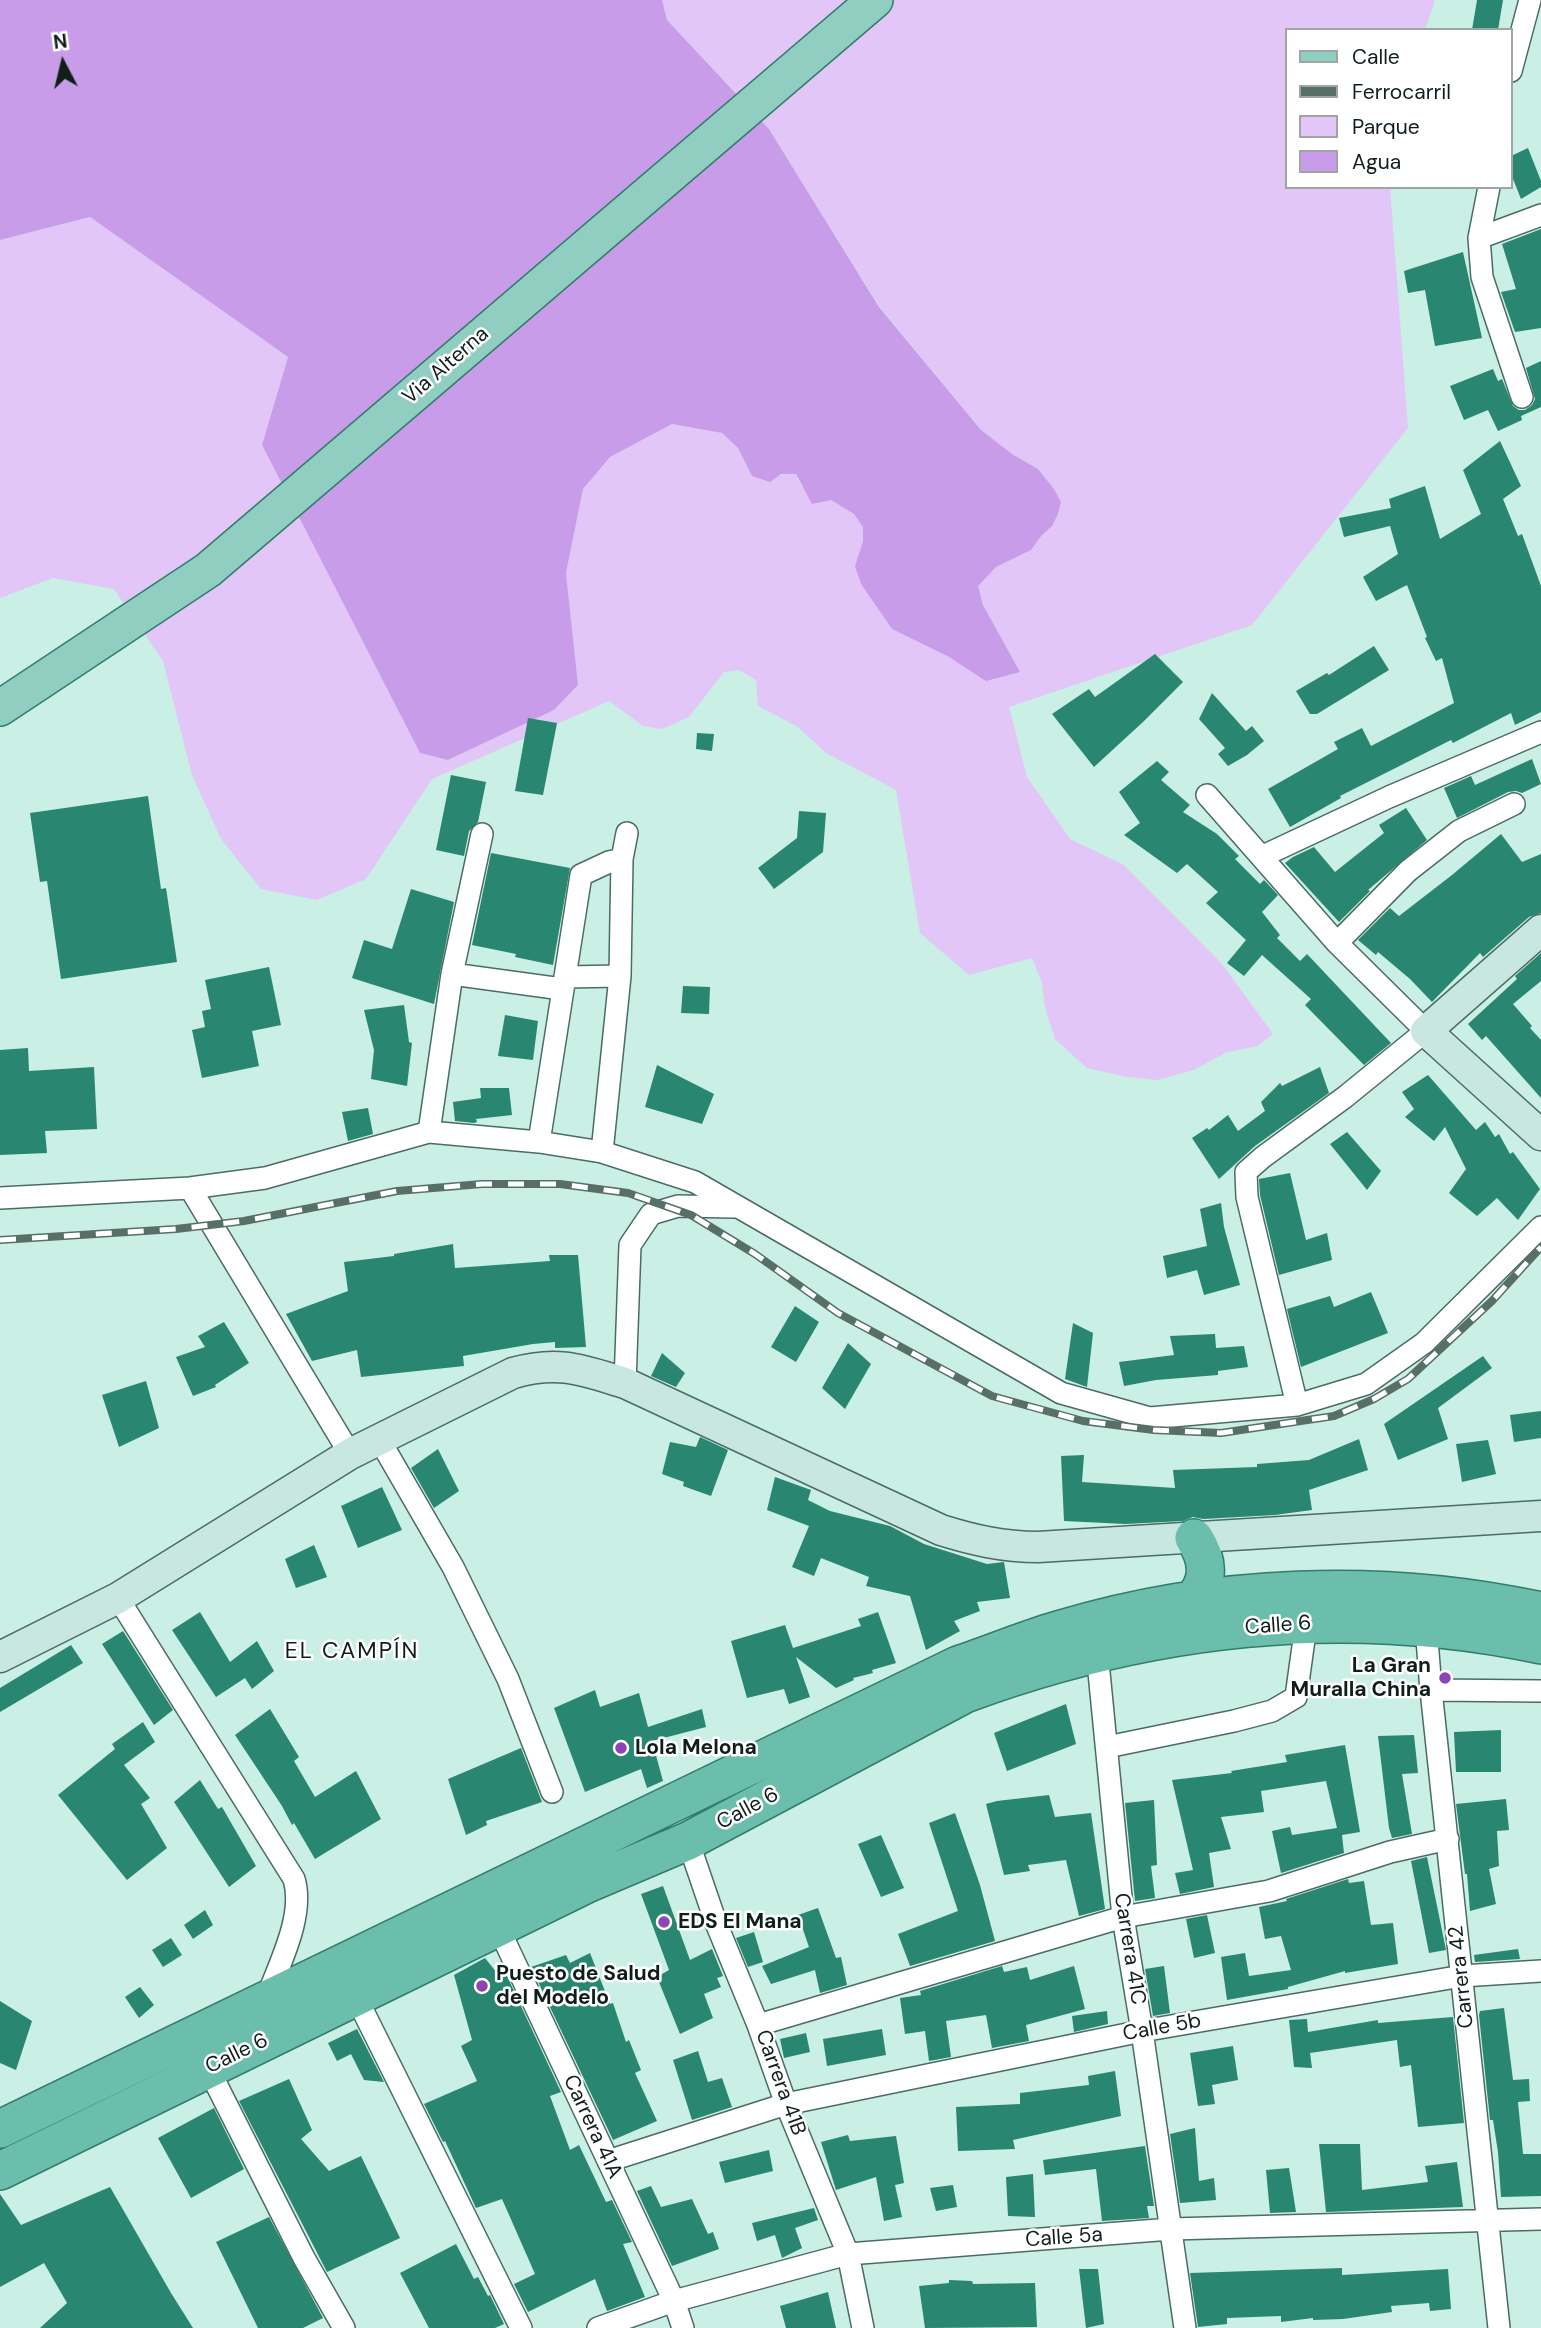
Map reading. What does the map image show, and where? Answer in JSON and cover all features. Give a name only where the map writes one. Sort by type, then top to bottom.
[{"type":"highway","points":[[1192,1600],[1200,1592],[1206,1564],[1202,1550],[1194,1538]]},
{"type":"highway","name":"Calle 6","points":[[0,2129],[958,1665],[1058,1630],[1192,1600],[1276,1591],[1359,1589],[1491,1600],[1541,1611]]},
{"type":"highway","name":"Calle 6","points":[[0,2171],[589,1883],[688,1841],[965,1694],[1097,1652],[1189,1635],[1253,1627],[1370,1623],[1491,1634],[1541,1645]]},
{"type":"main road","name":"Via Alterna","points":[[0,708],[208,570],[875,0]]},
{"type":"main road","points":[[1541,930],[1426,1031],[1541,1135]]},
{"type":"main road","points":[[0,1657],[118,1598],[350,1454],[513,1373],[535,1367],[573,1367],[625,1384],[940,1530],[975,1541],[1009,1547],[1038,1548],[1541,1516]]},
{"type":"street","points":[[1513,64],[1530,0]]},
{"type":"street","points":[[1489,189],[1479,238],[1482,277],[1522,397]]},
{"type":"street","points":[[1479,238],[1541,215]]},
{"type":"street","points":[[1263,856],[1389,797],[1541,732]]},
{"type":"street","points":[[1207,794],[1337,943],[1426,1031],[1246,1172],[1247,1198],[1297,1405]]},
{"type":"street","points":[[1337,943],[1418,863],[1460,831],[1514,804]]},
{"type":"street","points":[[429,1132],[452,974],[482,834]]},
{"type":"street","points":[[602,1152],[621,976],[622,859],[627,834]]},
{"type":"street","points":[[539,1142],[581,875],[622,859]]},
{"type":"street","points":[[452,974],[563,983],[621,976]]},
{"type":"street","points":[[0,1198],[190,1188],[265,1178],[429,1132],[539,1142],[602,1152],[695,1182],[1060,1393],[1150,1418],[1297,1405],[1366,1384],[1424,1343],[1541,1227]]},
{"type":"street","points":[[190,1188],[350,1454]]},
{"type":"street","points":[[625,1384],[630,1245],[651,1214],[678,1206],[739,1207]]},
{"type":"street","points":[[379,1439],[453,1567],[508,1679],[552,1791]]},
{"type":"street","points":[[118,1598],[294,1879],[298,1894],[297,1911],[266,2000]]},
{"type":"street","points":[[1107,1747],[1272,1711],[1296,1697],[1306,1625]]},
{"type":"street","name":"Carrera 42","points":[[1426,1627],[1499,2328]]},
{"type":"street","name":"Carrera 41C","points":[[1097,1652],[1123,1917],[1185,2328]]},
{"type":"street","points":[[1431,1689],[1541,1691]]},
{"type":"street","points":[[758,2025],[1123,1917],[1269,1891],[1391,1852],[1448,1839]]},
{"type":"street","name":"Carrera 41B","points":[[688,1841],[716,1923],[758,2025],[786,2104],[848,2254],[863,2328]]},
{"type":"street","name":"Carrera 41A","points":[[498,1927],[674,2301],[683,2328]]},
{"type":"street","name":"Calle 5b","points":[[608,2161],[786,2104],[1142,2031],[1462,1976],[1541,1971]]},
{"type":"street","points":[[356,1997],[521,2328]]},
{"type":"street","points":[[208,2068],[304,2258],[344,2328]]},
{"type":"street","name":"Calle 5a","points":[[598,2328],[674,2301],[848,2254],[1171,2230],[1541,2219]]},
{"type":"green space","points":[[662,0],[1435,0],[1426,28],[1286,28],[1286,189],[1390,189],[1408,428],[1252,625],[1009,707],[1027,777],[1070,839],[1124,865],[1222,964],[1273,1034],[1258,1046],[1228,1052],[1193,1070],[1158,1080],[1127,1077],[1087,1068],[1055,1039],[1045,1007],[1042,983],[1032,958],[969,975],[920,933],[896,790],[826,753],[798,727],[758,706],[756,680],[739,670],[724,672],[689,717],[662,729],[643,726],[609,701],[432,779],[366,879],[317,900],[261,889],[221,839],[192,775],[163,661],[114,589],[53,578],[0,598],[0,240],[90,217],[288,357],[262,445],[420,753],[448,760],[554,710],[578,685],[566,573],[583,488],[610,457],[672,424],[722,433],[738,448],[752,476],[796,474],[802,487],[855,514],[863,527],[863,541],[856,567],[861,584],[892,629],[949,657],[1019,671],[983,605],[977,586],[996,567],[1031,550],[1052,526],[1061,502],[1054,489],[1038,469],[1012,454],[981,430],[879,306],[769,129],[667,20]]},
{"type":"water","points":[[0,0],[662,0],[667,20],[769,129],[879,307],[981,430],[1012,454],[1038,469],[1061,502],[1052,526],[1031,550],[996,567],[978,586],[983,605],[1020,672],[986,681],[949,657],[892,629],[861,584],[855,566],[863,541],[863,527],[854,514],[831,500],[812,504],[796,474],[781,474],[770,482],[752,476],[738,448],[722,433],[672,424],[610,457],[583,489],[566,573],[578,685],[554,710],[448,760],[420,753],[262,445],[288,357],[90,217],[0,240]]},
{"type":"building","points":[[1477,0],[1503,0],[1498,28],[1472,28]]},
{"type":"building","points":[[1528,148],[1541,181],[1541,187],[1521,199],[1513,179],[1513,155]]},
{"type":"building","points":[[1541,229],[1541,328],[1515,332],[1501,292],[1516,289],[1502,244]]},
{"type":"building","points":[[1463,252],[1482,338],[1435,346],[1425,290],[1408,293],[1404,271]]},
{"type":"building","points":[[1541,361],[1541,407],[1498,431],[1488,410],[1464,420],[1450,386],[1493,369],[1498,381],[1502,379],[1513,406],[1525,410],[1535,399],[1526,368]]},
{"type":"building","points":[[1500,441],[1521,486],[1503,499],[1518,536],[1522,534],[1541,586],[1541,712],[1515,725],[1511,713],[1453,743],[1451,740],[1340,796],[1341,798],[1290,827],[1268,789],[1338,749],[1334,742],[1362,728],[1371,746],[1454,703],[1442,658],[1436,661],[1407,585],[1376,601],[1363,577],[1398,554],[1390,526],[1344,537],[1339,518],[1391,508],[1389,499],[1425,486],[1440,539],[1481,514],[1463,470]]},
{"type":"building","points":[[1374,646],[1389,670],[1317,714],[1310,714],[1296,691],[1327,673],[1329,675]]},
{"type":"building","points":[[1155,654],[1183,682],[1094,767],[1052,714],[1089,689],[1095,697]]},
{"type":"building","points":[[1212,693],[1246,731],[1252,726],[1264,741],[1228,766],[1218,754],[1225,748],[1199,719]]},
{"type":"building","points":[[528,718],[557,723],[543,795],[515,791]]},
{"type":"building","points":[[697,733],[714,734],[712,751],[696,749]]},
{"type":"building","points":[[1532,759],[1541,784],[1522,793],[1508,792],[1457,818],[1444,788],[1471,776],[1475,785]]},
{"type":"building","points":[[1157,761],[1169,772],[1161,780],[1190,805],[1183,812],[1217,834],[1239,856],[1235,859],[1260,884],[1264,880],[1278,895],[1262,912],[1280,935],[1277,938],[1300,961],[1307,954],[1391,1043],[1364,1065],[1305,1005],[1311,999],[1262,955],[1244,976],[1227,963],[1246,940],[1206,903],[1218,892],[1187,864],[1177,873],[1124,835],[1140,823],[1119,792]]},
{"type":"building","points":[[451,775],[486,782],[478,822],[469,831],[464,856],[436,850]]},
{"type":"building","points":[[148,796],[161,889],[166,888],[177,962],[61,979],[47,881],[40,882],[30,813]]},
{"type":"building","points":[[1406,808],[1427,840],[1368,890],[1370,891],[1339,922],[1285,863],[1314,847],[1335,872],[1384,833],[1379,825]]},
{"type":"building","points":[[799,811],[826,813],[823,852],[774,889],[758,868],[797,838]]},
{"type":"building","points":[[1501,834],[1522,862],[1541,854],[1541,913],[1529,917],[1483,957],[1480,953],[1432,1002],[1378,952],[1376,955],[1358,940],[1390,908],[1399,916]]},
{"type":"building","points":[[491,853],[570,868],[553,965],[472,945]]},
{"type":"building","points":[[411,889],[454,902],[434,1004],[352,978],[364,940],[392,949]]},
{"type":"building","points":[[1541,953],[1541,981],[1513,1004],[1541,1040],[1541,1098],[1486,1036],[1482,1040],[1468,1024]]},
{"type":"building","points":[[269,967],[281,1025],[252,1031],[259,1066],[202,1078],[192,1030],[205,1027],[202,1011],[211,1009],[205,980]]},
{"type":"building","points":[[683,986],[710,987],[709,1014],[681,1013]]},
{"type":"building","points":[[404,1005],[409,1042],[412,1043],[407,1086],[371,1079],[374,1050],[364,1010]]},
{"type":"building","points":[[505,1015],[538,1021],[533,1060],[498,1056]]},
{"type":"building","points":[[28,1048],[29,1071],[94,1067],[97,1129],[45,1131],[47,1153],[0,1155],[0,1050]]},
{"type":"building","points":[[657,1065],[714,1094],[702,1124],[645,1107]]},
{"type":"building","points":[[1320,1067],[1329,1093],[1255,1146],[1219,1179],[1192,1138],[1207,1128],[1209,1130],[1228,1115],[1238,1131],[1265,1111],[1261,1102],[1280,1083],[1282,1086]]},
{"type":"building","points":[[1428,1075],[1476,1130],[1485,1122],[1495,1137],[1499,1134],[1510,1154],[1513,1152],[1540,1189],[1518,1220],[1497,1198],[1477,1216],[1449,1193],[1466,1169],[1445,1127],[1434,1141],[1405,1117],[1414,1109],[1402,1092]]},
{"type":"building","points":[[480,1088],[509,1088],[512,1115],[476,1119],[477,1122],[474,1123],[455,1121],[453,1102],[481,1098]]},
{"type":"building","points":[[368,1108],[373,1134],[348,1141],[342,1112]]},
{"type":"building","points":[[1347,1132],[1381,1171],[1367,1190],[1330,1144]]},
{"type":"building","points":[[1290,1173],[1306,1240],[1327,1233],[1332,1260],[1279,1275],[1260,1195],[1259,1179]]},
{"type":"building","points":[[1221,1203],[1224,1227],[1240,1285],[1204,1295],[1197,1270],[1167,1278],[1163,1256],[1207,1246],[1200,1209]]},
{"type":"building","points":[[453,1244],[455,1268],[550,1261],[549,1255],[578,1255],[586,1347],[555,1348],[555,1342],[533,1344],[463,1356],[464,1366],[361,1377],[357,1350],[312,1361],[286,1314],[348,1291],[344,1262],[394,1256]]},
{"type":"building","points":[[1371,1292],[1388,1333],[1301,1367],[1287,1309],[1330,1296],[1334,1307]]},
{"type":"building","points":[[795,1306],[819,1322],[796,1362],[771,1347]]},
{"type":"building","points":[[224,1322],[249,1363],[215,1385],[216,1387],[193,1396],[176,1357],[205,1347],[198,1336]]},
{"type":"building","points":[[1073,1323],[1093,1333],[1087,1387],[1065,1379]]},
{"type":"building","points":[[1215,1334],[1216,1348],[1244,1346],[1248,1367],[1218,1371],[1218,1375],[1156,1380],[1124,1386],[1119,1362],[1174,1355],[1170,1336]]},
{"type":"building","points":[[848,1343],[871,1364],[845,1409],[822,1388]]},
{"type":"building","points":[[662,1353],[685,1373],[676,1387],[651,1376]]},
{"type":"building","points":[[1483,1356],[1492,1368],[1438,1408],[1448,1439],[1398,1460],[1384,1424]]},
{"type":"building","points":[[146,1381],[159,1428],[119,1447],[102,1395]]},
{"type":"building","points":[[1541,1411],[1541,1438],[1514,1442],[1510,1415]]},
{"type":"building","points":[[700,1437],[728,1450],[711,1496],[683,1486],[684,1482],[662,1474],[670,1442],[696,1447]]},
{"type":"building","points":[[1359,1439],[1368,1470],[1309,1490],[1312,1510],[1275,1515],[1203,1519],[1193,1517],[1183,1521],[1125,1524],[1064,1521],[1061,1456],[1084,1455],[1082,1482],[1175,1488],[1173,1470],[1257,1467],[1257,1464],[1309,1460]]},
{"type":"building","points":[[1488,1440],[1496,1474],[1462,1482],[1456,1444]]},
{"type":"building","points":[[438,1449],[459,1491],[434,1508],[411,1468]]},
{"type":"building","points":[[775,1477],[811,1490],[808,1500],[830,1511],[890,1526],[924,1544],[987,1564],[1004,1562],[1010,1598],[977,1602],[980,1611],[954,1621],[960,1631],[926,1650],[910,1596],[866,1586],[869,1577],[821,1558],[814,1576],[792,1567],[809,1526],[767,1510]]},
{"type":"building","points":[[382,1487],[402,1530],[358,1548],[341,1506]]},
{"type":"building","points":[[314,1545],[327,1577],[296,1588],[285,1559]]},
{"type":"building","points":[[200,1612],[230,1662],[257,1641],[274,1671],[252,1689],[245,1678],[216,1697],[172,1630]]},
{"type":"building","points":[[878,1612],[896,1663],[872,1670],[873,1673],[853,1678],[854,1680],[836,1688],[796,1657],[810,1697],[789,1704],[784,1689],[747,1698],[731,1641],[785,1625],[793,1648],[861,1626],[858,1619]]},
{"type":"building","points":[[123,1631],[173,1710],[154,1725],[102,1644]]},
{"type":"building","points":[[71,1645],[83,1663],[0,1712],[0,1688]]},
{"type":"building","points":[[595,1690],[600,1707],[639,1693],[648,1727],[702,1709],[706,1727],[652,1741],[663,1781],[647,1788],[641,1769],[585,1792],[554,1708]]},
{"type":"building","points":[[1066,1704],[1076,1744],[1007,1771],[994,1733]]},
{"type":"building","points":[[270,1709],[299,1757],[294,1761],[315,1797],[356,1771],[381,1819],[315,1859],[235,1735]]},
{"type":"building","points":[[143,1722],[155,1742],[124,1765],[150,1798],[141,1804],[167,1848],[127,1880],[58,1795],[115,1749],[112,1744]]},
{"type":"building","points":[[1501,1730],[1501,1772],[1456,1772],[1454,1732]]},
{"type":"building","points":[[1414,1735],[1418,1773],[1402,1774],[1412,1834],[1392,1838],[1378,1736]]},
{"type":"building","points":[[1345,1745],[1360,1832],[1342,1835],[1344,1853],[1281,1873],[1272,1831],[1290,1827],[1292,1835],[1337,1828],[1326,1781],[1261,1791],[1264,1812],[1221,1817],[1231,1849],[1209,1853],[1214,1887],[1180,1894],[1175,1873],[1193,1870],[1172,1780],[1232,1773],[1231,1771],[1287,1762],[1285,1755]]},
{"type":"building","points":[[521,1748],[542,1802],[486,1821],[487,1825],[466,1835],[448,1779]]},
{"type":"building","points":[[200,1780],[218,1809],[222,1807],[256,1866],[229,1887],[174,1802]]},
{"type":"building","points":[[1049,1795],[1055,1817],[1091,1813],[1105,1909],[1079,1916],[1066,1860],[1028,1865],[1030,1871],[1004,1875],[986,1804]]},
{"type":"building","points":[[1506,1799],[1509,1830],[1497,1831],[1499,1866],[1489,1869],[1496,1904],[1470,1911],[1456,1804]]},
{"type":"building","points":[[1154,1800],[1157,1865],[1151,1866],[1155,1898],[1135,1901],[1125,1803]]},
{"type":"building","points":[[955,1813],[980,1885],[995,1941],[910,1966],[898,1934],[958,1911],[929,1823]]},
{"type":"building","points":[[881,1835],[904,1888],[881,1897],[858,1844]]},
{"type":"building","points":[[1427,1857],[1446,1950],[1429,1953],[1411,1861]]},
{"type":"building","points":[[1348,1879],[1349,1883],[1364,1881],[1371,1925],[1393,1923],[1398,1964],[1345,1971],[1288,1989],[1227,2000],[1221,1957],[1245,1953],[1249,1976],[1291,1970],[1281,1936],[1265,1939],[1259,1907],[1287,1901],[1286,1899]]},
{"type":"building","points":[[663,1886],[690,1960],[712,1949],[723,1976],[717,1978],[721,1987],[704,1994],[713,2018],[680,2034],[657,1977],[669,1970],[641,1894]]},
{"type":"building","points":[[818,1908],[836,1958],[841,1957],[847,1985],[820,1993],[815,1970],[771,1984],[762,1966],[809,1947],[798,1915]]},
{"type":"building","points":[[205,1910],[213,1925],[193,1939],[184,1925]]},
{"type":"building","points":[[1207,1915],[1215,1953],[1194,1958],[1186,1919]]},
{"type":"building","points":[[754,1932],[763,1962],[748,1967],[736,1938]]},
{"type":"building","points":[[171,1938],[182,1955],[163,1967],[152,1950]]},
{"type":"building","points":[[1518,1949],[1520,1959],[1475,1962],[1474,1955]]},
{"type":"building","points":[[590,1953],[610,2004],[613,2003],[626,2042],[629,2040],[641,2070],[635,2073],[657,2121],[613,2140],[531,1967],[566,1955],[570,1963]]},
{"type":"building","points":[[485,1958],[501,1978],[507,1976],[561,2092],[550,2096],[570,2150],[579,2145],[606,2202],[612,2200],[632,2242],[623,2244],[645,2297],[607,2311],[595,2279],[528,2312],[514,2284],[535,2274],[502,2199],[476,2208],[445,2141],[443,2142],[424,2104],[477,2081],[461,2046],[472,2040],[454,1975]]},
{"type":"building","points":[[1002,1966],[1004,1972],[1027,1967],[1030,1980],[1074,1966],[1085,2009],[1026,2025],[1029,2041],[992,2048],[986,2015],[946,2021],[951,2057],[929,2061],[925,2031],[905,2034],[900,1998],[921,1995],[920,1991]]},
{"type":"building","points":[[1164,1966],[1170,2013],[1153,2016],[1145,1969]]},
{"type":"building","points":[[140,1987],[154,2005],[139,2018],[125,1997]]},
{"type":"building","points":[[0,2001],[32,2021],[16,2070],[0,2063]]},
{"type":"building","points":[[1504,2008],[1513,2080],[1529,2079],[1530,2101],[1518,2102],[1523,2154],[1541,2154],[1541,2196],[1501,2197],[1498,2152],[1493,2120],[1490,2120],[1479,2015],[1480,2011]]},
{"type":"building","points":[[1107,2011],[1108,2024],[1074,2032],[1072,2016]]},
{"type":"building","points":[[1453,2017],[1464,2123],[1418,2127],[1411,2065],[1400,2067],[1397,2040],[1310,2053],[1312,2068],[1294,2067],[1289,2020],[1307,2019],[1308,2032],[1378,2020],[1378,2023]]},
{"type":"building","points":[[357,2029],[384,2082],[364,2080],[351,2054],[337,2061],[328,2043]]},
{"type":"building","points":[[882,2029],[886,2055],[827,2066],[823,2039]]},
{"type":"building","points":[[806,2033],[810,2052],[784,2058],[780,2039]]},
{"type":"building","points":[[1233,2046],[1238,2080],[1212,2085],[1215,2104],[1198,2106],[1190,2053]]},
{"type":"building","points":[[698,2051],[708,2082],[722,2078],[732,2107],[692,2120],[673,2060]]},
{"type":"building","points":[[1115,2071],[1121,2116],[1013,2140],[1015,2149],[958,2151],[956,2107],[1020,2104],[1020,2093],[1089,2085],[1088,2076]]},
{"type":"building","points":[[289,2079],[312,2130],[301,2139],[329,2171],[361,2156],[400,2238],[327,2272],[239,2101]]},
{"type":"building","points":[[214,2108],[244,2169],[191,2198],[158,2138]]},
{"type":"building","points":[[1195,2128],[1199,2181],[1214,2178],[1216,2200],[1180,2203],[1170,2134]]},
{"type":"building","points":[[848,2135],[850,2141],[896,2136],[904,2183],[895,2185],[902,2217],[884,2221],[876,2177],[836,2190],[821,2142]]},
{"type":"building","points":[[1319,2144],[1360,2144],[1362,2190],[1428,2182],[1425,2166],[1457,2162],[1463,2207],[1326,2212]]},
{"type":"building","points":[[1145,2146],[1154,2206],[1147,2206],[1149,2218],[1102,2221],[1096,2169],[1045,2175],[1043,2160]]},
{"type":"building","points":[[769,2150],[773,2171],[725,2183],[719,2162]]},
{"type":"building","points":[[1289,2168],[1296,2212],[1270,2213],[1266,2170]]},
{"type":"building","points":[[1033,2174],[1035,2217],[1008,2216],[1006,2177]]},
{"type":"building","points":[[953,2185],[957,2207],[936,2211],[930,2188]]},
{"type":"building","points":[[651,2186],[661,2207],[692,2199],[708,2234],[713,2232],[719,2249],[672,2266],[637,2191]]},
{"type":"building","points":[[110,2187],[193,2328],[40,2328],[67,2303],[44,2263],[0,2287],[0,2194],[21,2225]]},
{"type":"building","points":[[814,2208],[818,2220],[795,2228],[802,2248],[782,2258],[775,2235],[757,2241],[752,2223]]},
{"type":"building","points":[[269,2217],[323,2318],[303,2328],[258,2328],[216,2242]]},
{"type":"building","points":[[456,2244],[474,2279],[478,2277],[488,2296],[490,2295],[504,2324],[495,2328],[429,2328],[400,2273]]},
{"type":"building","points":[[1342,2268],[1342,2275],[1448,2269],[1451,2309],[1430,2311],[1429,2303],[1391,2306],[1392,2312],[1343,2319],[1313,2318],[1281,2322],[1281,2316],[1227,2318],[1227,2324],[1198,2327],[1190,2273]]},
{"type":"building","points":[[1079,2269],[1098,2269],[1104,2324],[1086,2328]]},
{"type":"building","points":[[949,2280],[972,2281],[973,2284],[1035,2283],[1037,2327],[925,2328],[919,2286],[949,2283]]},
{"type":"building","points":[[828,2292],[836,2328],[786,2328],[780,2306]]},
{"type":"railway","points":[[0,1240],[176,1229],[244,1221],[397,1191],[482,1184],[560,1184],[628,1193],[691,1215],[755,1254],[838,1313],[992,1396],[1083,1421],[1154,1430],[1221,1433],[1334,1416],[1374,1399],[1408,1379],[1492,1301],[1541,1247]]},
{"type":"place","name":"La Gran Muralla China","points":[[1445,1678]]},
{"type":"place","name":"Lola Melona","points":[[621,1748]]},
{"type":"place","name":"EDS El Mana","points":[[664,1922]]},
{"type":"place","name":"Puesto de Salud del Modelo","points":[[482,1986]]},
{"type":"district","name":"EL CAMPÍN","points":[[352,1652]]}]
